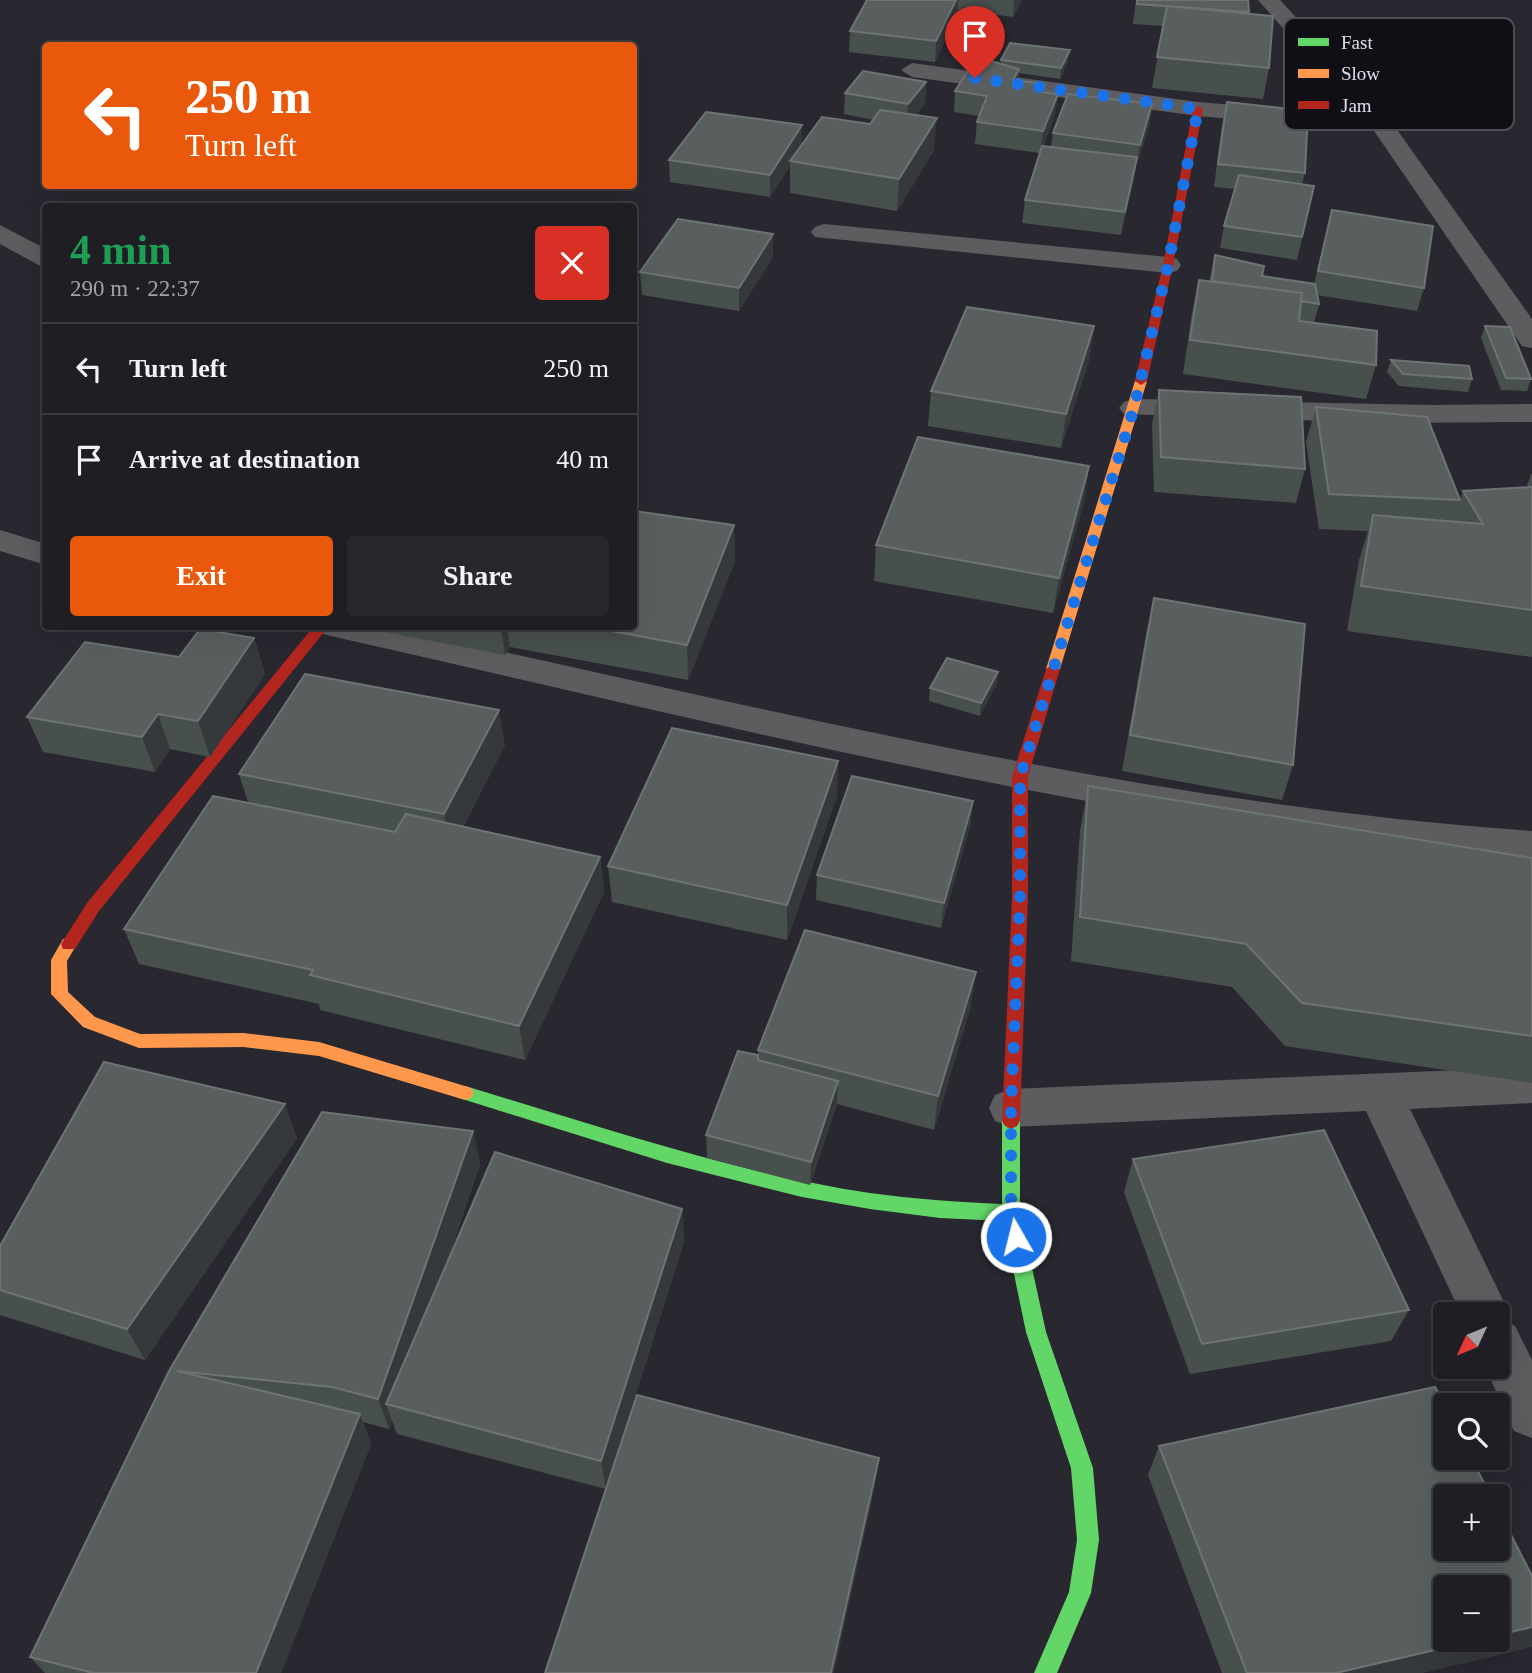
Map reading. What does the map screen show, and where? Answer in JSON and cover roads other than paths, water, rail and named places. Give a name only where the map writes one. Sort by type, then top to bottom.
[{"type":"street","points":[[1268,0],[1284,18]]},
{"type":"street","points":[[912,70],[1198,109],[1284,116]]},
{"type":"street","points":[[1045,1673],[1080,1593],[1088,1540],[1082,1468],[1036,1332],[1011,1213],[1011,1108],[1020,897],[1020,777],[1134,408],[1168,265],[1198,109]]},
{"type":"street","points":[[1385,130],[1406,164],[1498,287],[1532,340]]},
{"type":"street","points":[[824,232],[1168,265]]},
{"type":"street","points":[[0,233],[42,259]]},
{"type":"street","points":[[1134,408],[1244,408],[1445,416],[1532,413]]},
{"type":"street","points":[[0,540],[42,554]]},
{"type":"street","points":[[319,630],[93,908],[59,960],[60,994],[89,1022],[139,1041],[243,1040],[319,1049],[762,1182],[846,1202],[952,1214],[1011,1213]]},
{"type":"street","points":[[353,630],[1020,777],[1417,837],[1532,845]]},
{"type":"street","points":[[1011,1108],[1532,1085]]},
{"type":"street","points":[[1380,1093],[1479,1302]]},
{"type":"street","points":[[1510,1367],[1532,1414]]}]
